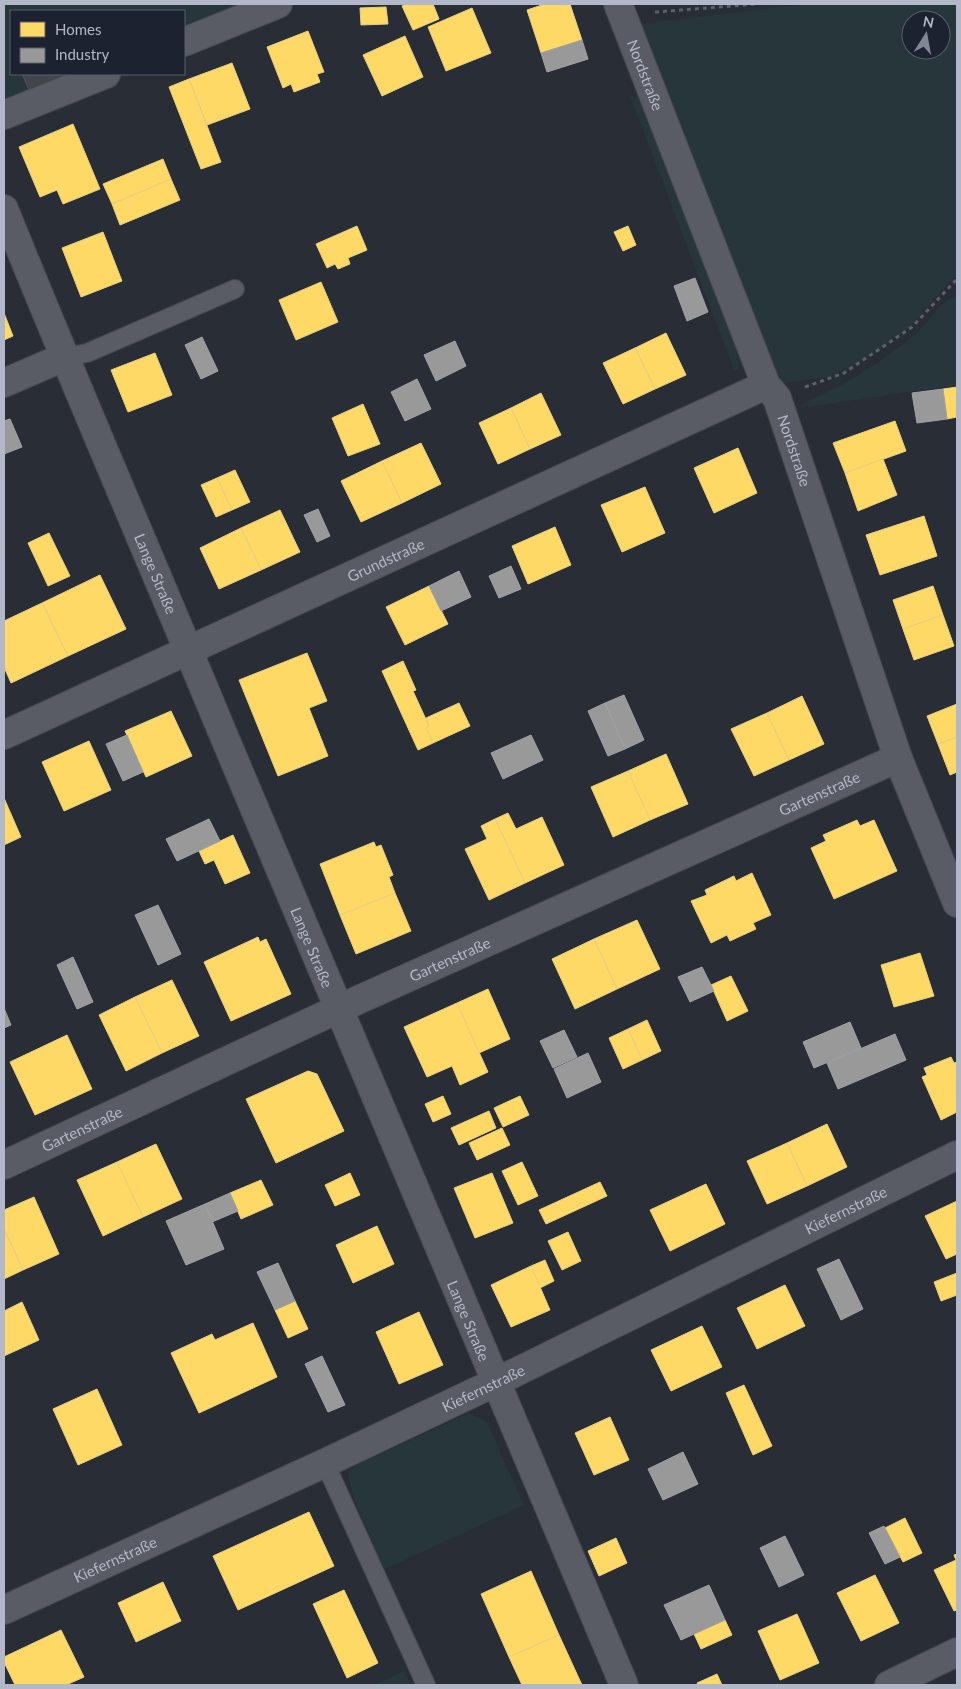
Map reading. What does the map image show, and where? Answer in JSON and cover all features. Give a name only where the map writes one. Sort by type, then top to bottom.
[{"type":"street","points":[[185,42],[278,4]]},
{"type":"street","name":"Nordstraße","points":[[620,10],[772,391],[898,758],[957,903]]},
{"type":"street","points":[[4,115],[104,75]]},
{"type":"street","name":"Lange Straße","points":[[4,209],[64,357],[494,1383],[624,1685]]},
{"type":"street","points":[[4,383],[64,357]]},
{"type":"street","name":"Grundstraße","points":[[4,734],[188,649],[772,391]]},
{"type":"street","name":"Gartenstraße","points":[[4,1165],[338,1009],[898,758]]},
{"type":"street","name":"Kiefernstraße","points":[[4,1610],[325,1463],[494,1383],[957,1155]]},
{"type":"street","points":[[889,1685],[957,1652]]},
{"type":"lane","points":[[64,357],[87,353],[235,289]]},
{"type":"lane","points":[[325,1463],[426,1685]]},
{"type":"path","points":[[620,10],[645,13],[758,4]]},
{"type":"path","points":[[772,391],[844,373],[912,327],[957,279]]},
{"type":"shaded area","points":[[4,4],[255,4],[185,33],[185,10],[10,10],[10,75],[80,75],[4,106]]},
{"type":"shaded area","points":[[807,4],[957,4],[957,274],[906,331],[870,356],[828,377],[783,383],[762,344],[638,24]]},
{"type":"shaded area","points":[[630,96],[641,97],[743,351],[736,353],[740,368],[734,370]]},
{"type":"shaded area","points":[[957,295],[957,385],[800,408],[801,404],[845,383],[900,347],[919,331],[944,303]]},
{"type":"shaded area","points":[[469,1413],[487,1422],[524,1505],[385,1569],[356,1504],[349,1472],[355,1466]]},
{"type":"shaded area","points":[[404,1671],[411,1685],[373,1685]]},
{"type":"building: Homes","points":[[407,4],[433,4],[439,19],[413,30],[402,6]]},
{"type":"building: Homes","points":[[545,4],[570,4],[582,40],[541,53],[527,10]]},
{"type":"building: Homes","points":[[386,7],[388,24],[361,25],[360,8]]},
{"type":"building: Homes","points":[[472,8],[491,53],[446,71],[428,27]]},
{"type":"building: Homes","points":[[308,31],[324,72],[317,74],[320,82],[294,92],[291,84],[283,88],[267,47]]},
{"type":"building: Homes","points":[[405,36],[423,77],[382,96],[363,55]]},
{"type":"building: Homes","points":[[232,63],[250,109],[207,125],[189,79]]},
{"type":"building: Homes","points":[[189,79],[221,162],[201,169],[169,87]]},
{"type":"building: Homes","points":[[73,124],[100,189],[63,204],[57,190],[40,197],[19,147]]},
{"type":"building: Homes","points":[[163,159],[171,179],[112,204],[103,184]]},
{"type":"building: Homes","points":[[171,179],[180,200],[120,225],[112,204]]},
{"type":"building: Homes","points":[[357,226],[367,250],[348,258],[350,264],[338,269],[335,264],[327,268],[316,244]]},
{"type":"building: Homes","points":[[628,226],[636,245],[623,251],[614,232]]},
{"type":"building: Homes","points":[[103,232],[122,281],[81,297],[62,248]]},
{"type":"building: Homes","points":[[321,282],[338,322],[296,340],[279,300]]},
{"type":"building: Homes","points":[[4,313],[13,336],[4,340]]},
{"type":"building: Homes","points":[[666,333],[686,375],[655,389],[635,348]]},
{"type":"building: Homes","points":[[635,348],[655,389],[623,404],[603,363]]},
{"type":"building: Homes","points":[[155,353],[172,395],[128,412],[111,370]]},
{"type":"building: Homes","points":[[957,387],[957,417],[947,419],[943,389]]},
{"type":"building: Homes","points":[[541,393],[561,435],[530,449],[511,408]]},
{"type":"building: Homes","points":[[363,404],[380,444],[348,456],[332,418]]},
{"type":"building: Homes","points":[[511,408],[530,449],[498,464],[479,423]]},
{"type":"building: Homes","points":[[895,421],[906,451],[845,473],[833,443]]},
{"type":"building: Homes","points":[[421,443],[441,484],[402,503],[382,461]]},
{"type":"building: Homes","points":[[738,448],[757,493],[714,513],[694,468]]},
{"type":"building: Homes","points":[[883,459],[897,495],[858,511],[845,473]]},
{"type":"building: Homes","points":[[382,461],[402,503],[361,522],[341,481]]},
{"type":"building: Homes","points":[[235,470],[250,502],[232,510],[217,478]]},
{"type":"building: Homes","points":[[217,478],[232,510],[216,517],[201,485]]},
{"type":"building: Homes","points":[[645,487],[665,533],[622,552],[601,505]]},
{"type":"building: Homes","points":[[280,510],[300,552],[261,570],[241,528]]},
{"type":"building: Homes","points":[[924,516],[937,556],[880,575],[866,535]]},
{"type":"building: Homes","points":[[555,527],[571,565],[528,584],[512,546]]},
{"type":"building: Homes","points":[[241,528],[261,570],[219,589],[200,548]]},
{"type":"building: Homes","points":[[49,533],[70,576],[48,586],[28,543]]},
{"type":"building: Homes","points":[[100,575],[126,629],[68,656],[42,603]]},
{"type":"building: Homes","points":[[429,586],[448,624],[405,645],[386,607]]},
{"type":"building: Homes","points":[[933,586],[943,615],[903,629],[893,600]]},
{"type":"building: Homes","points":[[42,603],[68,656],[11,683],[4,667],[4,621]]},
{"type":"building: Homes","points":[[943,615],[954,646],[914,660],[903,629]]},
{"type":"building: Homes","points":[[307,653],[327,701],[309,708],[328,756],[278,776],[239,680]]},
{"type":"building: Homes","points":[[403,661],[416,690],[413,691],[429,726],[426,728],[433,743],[418,750],[382,671]]},
{"type":"building: Homes","points":[[802,696],[824,744],[789,760],[767,713]]},
{"type":"building: Homes","points":[[459,703],[470,726],[433,743],[426,728],[429,726],[426,718]]},
{"type":"building: Homes","points":[[957,704],[957,737],[938,744],[927,716]]},
{"type":"building: Homes","points":[[171,711],[192,756],[146,777],[125,731]]},
{"type":"building: Homes","points":[[767,713],[789,760],[754,776],[731,729]]},
{"type":"building: Homes","points":[[957,737],[957,772],[950,775],[938,744]]},
{"type":"building: Homes","points":[[89,741],[111,790],[64,811],[42,762]]},
{"type":"building: Homes","points":[[666,754],[688,804],[650,820],[628,771]]},
{"type":"building: Homes","points":[[628,771],[650,820],[613,837],[591,787]]},
{"type":"building: Homes","points":[[4,798],[21,837],[4,845]]},
{"type":"building: Homes","points":[[508,813],[516,829],[542,817],[564,865],[525,883],[495,819]]},
{"type":"building: Homes","points":[[495,819],[525,883],[489,900],[465,849],[487,839],[481,826]]},
{"type":"building: Homes","points":[[857,820],[860,826],[874,820],[897,871],[834,899],[811,848],[826,841],[823,835]]},
{"type":"building: Homes","points":[[233,835],[250,873],[225,884],[214,860],[205,864],[199,851]]},
{"type":"building: Homes","points":[[374,842],[376,847],[381,845],[393,875],[389,877],[395,893],[340,915],[320,864]]},
{"type":"building: Homes","points":[[752,873],[771,915],[753,923],[756,929],[730,941],[727,935],[711,943],[691,901],[707,895],[705,890],[734,876],[736,881]]},
{"type":"building: Homes","points":[[395,893],[411,931],[356,954],[340,915]]},
{"type":"building: Homes","points":[[637,920],[660,969],[617,989],[594,939]]},
{"type":"building: Homes","points":[[258,937],[260,942],[266,939],[291,994],[231,1021],[204,962]]},
{"type":"building: Homes","points":[[594,939],[617,989],[575,1009],[552,959]]},
{"type":"building: Homes","points":[[920,953],[934,996],[894,1007],[881,965]]},
{"type":"building: Homes","points":[[731,976],[748,1011],[727,1021],[711,985]]},
{"type":"building: Homes","points":[[172,980],[199,1036],[162,1053],[135,997]]},
{"type":"building: Homes","points":[[488,989],[510,1039],[479,1053],[457,1003]]},
{"type":"building: Homes","points":[[135,997],[162,1053],[126,1071],[99,1015]]},
{"type":"building: Homes","points":[[457,1003],[488,1072],[460,1085],[452,1066],[427,1077],[404,1027]]},
{"type":"building: Homes","points":[[647,1020],[661,1051],[642,1060],[628,1029]]},
{"type":"building: Homes","points":[[628,1029],[642,1060],[623,1069],[609,1038]]},
{"type":"building: Homes","points":[[67,1035],[92,1089],[35,1115],[10,1062]]},
{"type":"building: Homes","points":[[951,1057],[954,1063],[957,1062],[957,1112],[941,1120],[922,1077],[927,1075],[924,1068]]},
{"type":"building: Homes","points":[[308,1071],[317,1074],[344,1131],[276,1163],[246,1099]]},
{"type":"building: Homes","points":[[443,1096],[451,1114],[433,1122],[425,1104]]},
{"type":"building: Homes","points":[[520,1096],[529,1115],[503,1127],[494,1108]]},
{"type":"building: Homes","points":[[489,1111],[496,1128],[459,1145],[451,1128]]},
{"type":"building: Homes","points":[[827,1124],[847,1167],[807,1186],[787,1143]]},
{"type":"building: Homes","points":[[502,1128],[510,1145],[477,1160],[469,1143]]},
{"type":"building: Homes","points":[[787,1143],[807,1186],[767,1204],[747,1161]]},
{"type":"building: Homes","points":[[156,1144],[182,1199],[143,1217],[117,1162]]},
{"type":"building: Homes","points":[[117,1162],[143,1217],[103,1236],[77,1180]]},
{"type":"building: Homes","points":[[522,1162],[538,1196],[518,1205],[502,1171]]},
{"type":"building: Homes","points":[[350,1173],[360,1195],[335,1206],[325,1185]]},
{"type":"building: Homes","points":[[492,1173],[513,1223],[475,1238],[454,1188]]},
{"type":"building: Homes","points":[[261,1180],[273,1205],[241,1219],[230,1193]]},
{"type":"building: Homes","points":[[600,1182],[607,1196],[546,1224],[539,1210]]},
{"type":"building: Homes","points":[[706,1184],[725,1224],[670,1251],[650,1210]]},
{"type":"building: Homes","points":[[34,1197],[59,1254],[23,1270],[4,1229],[4,1210]]},
{"type":"building: Homes","points":[[957,1201],[957,1254],[946,1259],[925,1216]]},
{"type":"building: Homes","points":[[377,1226],[394,1264],[353,1283],[336,1245]]},
{"type":"building: Homes","points":[[4,1229],[23,1270],[4,1279]]},
{"type":"building: Homes","points":[[568,1232],[581,1261],[562,1270],[548,1241]]},
{"type":"building: Homes","points":[[545,1260],[554,1281],[540,1288],[531,1266]]},
{"type":"building: Homes","points":[[531,1266],[550,1310],[511,1327],[491,1285]]},
{"type":"building: Homes","points":[[957,1273],[957,1295],[941,1301],[934,1282]]},
{"type":"building: Homes","points":[[785,1285],[805,1326],[757,1349],[737,1308]]},
{"type":"building: Homes","points":[[295,1301],[308,1329],[288,1338],[275,1310]]},
{"type":"building: Homes","points":[[22,1302],[39,1340],[4,1356],[4,1311]]},
{"type":"building: Homes","points":[[419,1312],[443,1365],[399,1384],[376,1332]]},
{"type":"building: Homes","points":[[253,1323],[277,1377],[199,1413],[171,1353],[212,1334],[215,1340]]},
{"type":"building: Homes","points":[[702,1326],[722,1367],[671,1391],[651,1350]]},
{"type":"building: Homes","points":[[744,1385],[772,1446],[753,1455],[726,1393]]},
{"type":"building: Homes","points":[[97,1389],[122,1445],[78,1465],[53,1409]]},
{"type":"building: Homes","points":[[610,1417],[629,1460],[594,1475],[575,1433]]},
{"type":"building: Homes","points":[[309,1512],[334,1566],[238,1610],[213,1556]]},
{"type":"building: Homes","points":[[905,1518],[922,1553],[903,1562],[885,1528]]},
{"type":"building: Homes","points":[[616,1538],[627,1563],[599,1576],[588,1551]]},
{"type":"building: Homes","points":[[957,1554],[957,1610],[954,1611],[934,1570],[956,1560],[954,1555]]},
{"type":"building: Homes","points":[[531,1571],[559,1635],[509,1657],[481,1594]]},
{"type":"building: Homes","points":[[875,1575],[899,1623],[861,1641],[837,1593]]},
{"type":"building: Homes","points":[[163,1582],[181,1621],[136,1642],[118,1603]]},
{"type":"building: Homes","points":[[344,1590],[378,1663],[347,1678],[313,1604]]},
{"type":"building: Homes","points":[[797,1614],[819,1663],[780,1680],[758,1631]]},
{"type":"building: Homes","points":[[725,1620],[732,1635],[701,1649],[694,1634]]},
{"type":"building: Homes","points":[[61,1630],[84,1677],[66,1685],[15,1685],[4,1662],[4,1657]]},
{"type":"building: Homes","points":[[559,1635],[582,1685],[522,1685],[509,1657]]},
{"type":"building: Homes","points":[[717,1674],[722,1685],[698,1685],[697,1683]]},
{"type":"building: Industry","points":[[582,40],[588,59],[547,72],[541,53]]},
{"type":"building: Industry","points":[[695,278],[708,312],[687,321],[674,286]]},
{"type":"building: Industry","points":[[202,337],[218,371],[201,379],[185,345]]},
{"type":"building: Industry","points":[[455,341],[466,366],[436,381],[424,355]]},
{"type":"building: Industry","points":[[417,379],[431,409],[405,421],[391,392]]},
{"type":"building: Industry","points":[[943,389],[947,419],[917,423],[912,393]]},
{"type":"building: Industry","points":[[10,419],[22,447],[4,454],[4,421]]},
{"type":"building: Industry","points":[[318,509],[330,536],[317,542],[304,515]]},
{"type":"building: Industry","points":[[511,566],[521,589],[499,598],[489,576]]},
{"type":"building: Industry","points":[[459,571],[471,597],[441,611],[429,586]]},
{"type":"building: Industry","points":[[624,695],[644,740],[625,749],[605,703]]},
{"type":"building: Industry","points":[[605,703],[625,749],[608,756],[588,711]]},
{"type":"building: Industry","points":[[127,735],[143,772],[123,781],[106,744]]},
{"type":"building: Industry","points":[[531,735],[543,760],[503,779],[491,753]]},
{"type":"building: Industry","points":[[209,819],[220,841],[177,861],[166,839]]},
{"type":"building: Industry","points":[[158,905],[181,954],[158,965],[135,915]]},
{"type":"building: Industry","points":[[73,957],[93,1002],[77,1009],[57,965]]},
{"type":"building: Industry","points":[[702,967],[714,991],[690,1002],[678,977]]},
{"type":"building: Industry","points":[[4,1008],[11,1025],[4,1028]]},
{"type":"building: Industry","points":[[850,1022],[861,1048],[814,1068],[803,1042]]},
{"type":"building: Industry","points":[[564,1030],[577,1057],[553,1068],[540,1041]]},
{"type":"building: Industry","points":[[895,1034],[906,1060],[838,1089],[827,1063]]},
{"type":"building: Industry","points":[[588,1053],[601,1082],[567,1098],[554,1069]]},
{"type":"building: Industry","points":[[230,1193],[238,1211],[212,1222],[205,1204]]},
{"type":"building: Industry","points":[[205,1204],[224,1249],[186,1265],[166,1221]]},
{"type":"building: Industry","points":[[839,1259],[863,1309],[841,1320],[817,1269]]},
{"type":"building: Industry","points":[[278,1263],[295,1301],[275,1310],[257,1272]]},
{"type":"building: Industry","points":[[322,1356],[345,1405],[328,1412],[305,1364]]},
{"type":"building: Industry","points":[[683,1452],[698,1484],[663,1500],[648,1469]]},
{"type":"building: Industry","points":[[884,1526],[900,1557],[885,1564],[869,1533]]},
{"type":"building: Industry","points":[[785,1536],[804,1575],[779,1587],[760,1548]]},
{"type":"building: Industry","points":[[709,1585],[725,1620],[681,1640],[664,1605]]},
{"type":"building: Other","points":[[22,75],[72,75],[30,92]]}]
